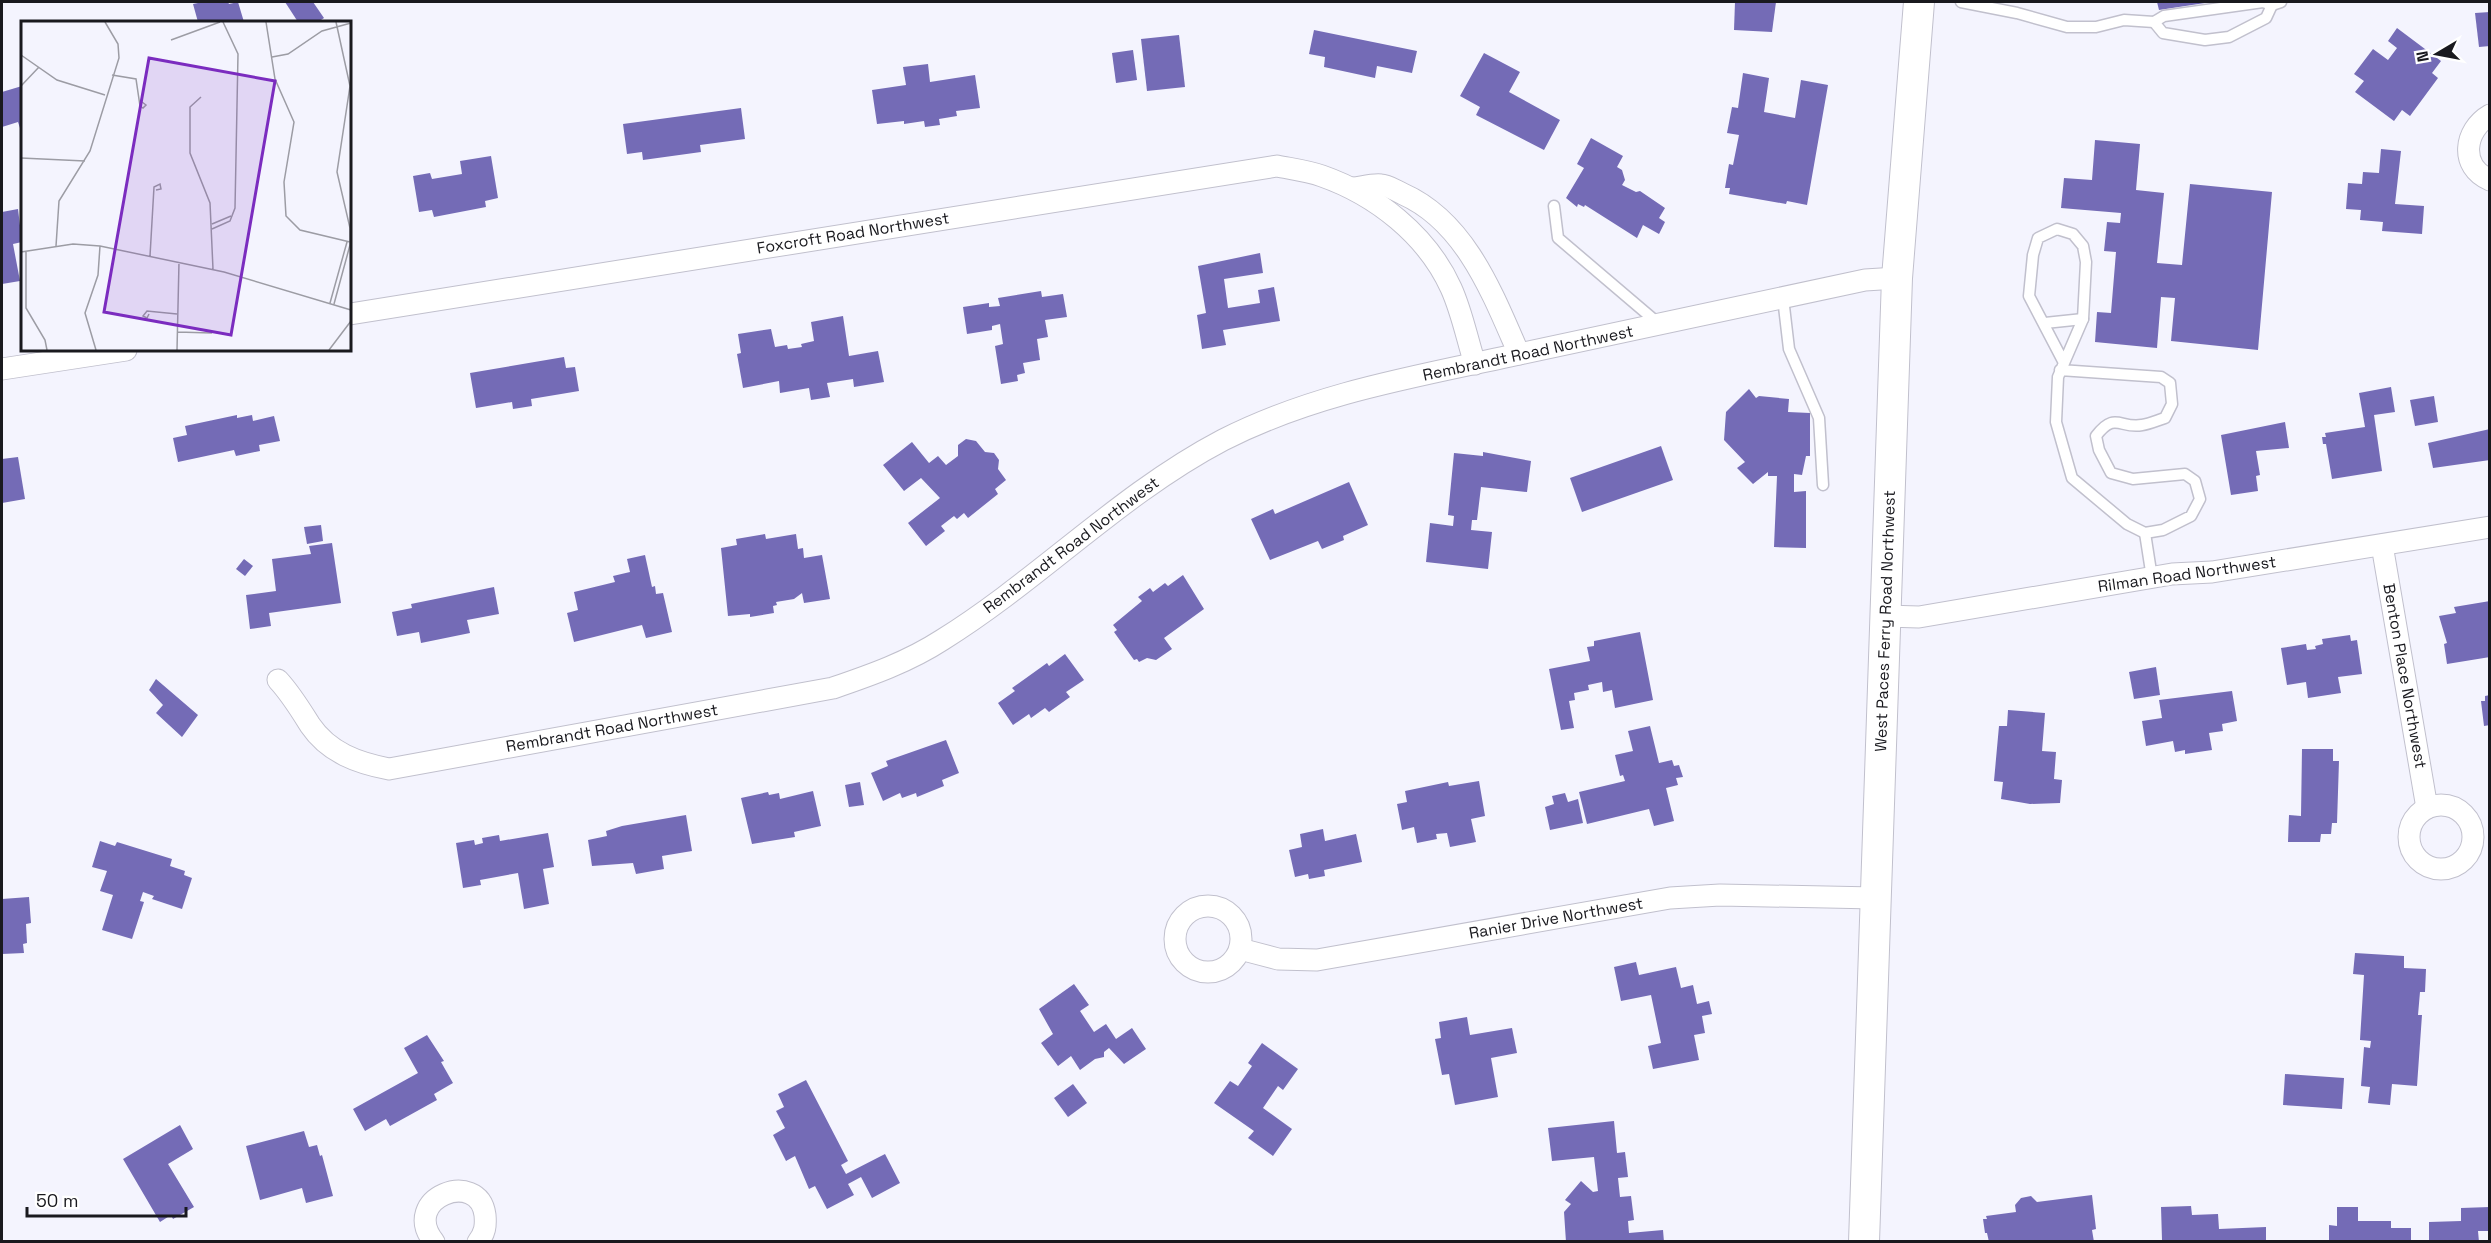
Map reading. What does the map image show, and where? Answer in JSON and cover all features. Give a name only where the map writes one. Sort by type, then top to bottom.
[{"type":"main road","name":"West Paces Ferry Road Northwest","points":[[1864,1242],[1897,278],[1919,2]]},
{"type":"street","points":[[2490,115],[2473,129],[2468,151],[2477,172],[2490,180]]},
{"type":"street","name":"Foxcroft Road Northwest","points":[[351,314],[1277,166],[1320,175],[1354,188],[1380,205],[1416,236],[1436,261],[1451,289],[1475,364]]},
{"type":"street","name":"Foxcroft Road Northwest","points":[[1354,188],[1382,185],[1415,199],[1445,225],[1471,255],[1487,282],[1519,354]]},
{"type":"street","name":"Rembrandt Road Northwest","points":[[278,680],[291,694],[312,728],[330,747],[357,763],[389,769],[833,688],[886,670],[941,641],[1011,592],[1142,489],[1224,440],[1276,416],[1332,396],[1519,354],[1865,280],[1897,278]]},
{"type":"street","points":[[2,369],[119,351]]},
{"type":"street","name":"Rilman Road Northwest","points":[[1885,615],[1919,617],[2152,578],[2212,572],[2490,527]]},
{"type":"street","name":"Benton Place Northwest","points":[[2382,544],[2427,808]]},
{"type":"street","name":"Ranier Drive Northwest","points":[[1240,949],[1278,959],[1317,960],[1670,898],[1720,895],[1875,898]]},
{"type":"street","points":[[427,1240],[425,1221],[431,1204],[444,1193],[453,1191],[469,1193],[484,1209],[486,1224],[478,1242]]},
{"type":"lane","points":[[1961,2],[2018,13],[2067,27],[2096,27],[2124,20],[2154,22],[2164,16],[2263,2],[2277,3]]},
{"type":"lane","points":[[2154,22],[2163,33],[2195,39],[2217,39],[2229,36],[2266,18],[2277,3]]},
{"type":"lane","points":[[1554,206],[1558,238],[1659,324]]},
{"type":"lane","points":[[2061,365],[2045,323],[2037,315],[2029,296],[2033,255],[2038,238],[2057,230],[2073,234],[2084,246],[2086,262],[2083,319],[2061,365],[2056,422],[2072,478],[2127,524],[2145,533],[2163,530],[2191,516],[2199,499],[2195,482],[2185,474],[2133,479],[2111,474],[2099,450],[2096,436],[2104,426],[2114,421],[2141,426],[2165,418],[2172,404],[2170,383],[2161,376],[2061,365]]},
{"type":"lane","points":[[1783,298],[1789,349],[1819,418],[1823,485]]},
{"type":"lane","points":[[2045,323],[2083,319]]},
{"type":"lane","points":[[2145,533],[2152,578]]},
{"type":"building","points":[[238,2],[244,21],[198,21],[193,4]]},
{"type":"building","points":[[285,2],[313,2],[324,18],[320,21],[297,21]]},
{"type":"building","points":[[1735,2],[1776,2],[1772,32],[1734,30]]},
{"type":"building","points":[[2157,2],[2205,2],[2205,3],[2159,10]]},
{"type":"building","points":[[2490,12],[2490,46],[2479,47],[2475,13]]},
{"type":"building","points":[[2397,28],[2441,61],[2432,73],[2438,78],[2410,116],[2402,110],[2394,121],[2355,92],[2364,81],[2354,74],[2373,49],[2388,60],[2397,48],[2388,41]]},
{"type":"building","points":[[1314,30],[1417,51],[1412,73],[1377,66],[1375,78],[1324,67],[1325,57],[1309,54]]},
{"type":"building","points":[[1179,35],[1185,87],[1147,91],[1141,39]]},
{"type":"building","points":[[1133,50],[1137,80],[1116,83],[1112,53]]},
{"type":"building","points":[[1484,53],[1520,72],[1509,92],[1560,120],[1544,150],[1476,115],[1480,107],[1460,96]]},
{"type":"building","points":[[928,64],[930,82],[975,75],[980,108],[956,111],[957,116],[939,119],[940,125],[925,127],[924,121],[877,124],[872,90],[906,85],[903,67]]},
{"type":"building","points":[[1743,73],[1769,78],[1764,112],[1795,118],[1801,80],[1828,85],[1807,205],[1787,201],[1786,204],[1729,194],[1730,188],[1725,188],[1729,164],[1733,165],[1739,135],[1727,133],[1732,107],[1738,108]]},
{"type":"building","points":[[21,86],[21,131],[18,122],[2,127],[2,92]]},
{"type":"building","points":[[741,108],[745,139],[700,145],[701,152],[643,160],[642,152],[627,154],[623,124]]},
{"type":"building","points":[[1591,138],[1623,156],[1617,167],[1622,170],[1625,180],[1622,185],[1636,192],[1640,191],[1665,208],[1659,218],[1665,222],[1659,234],[1643,225],[1637,238],[1585,205],[1584,207],[1578,204],[1577,207],[1566,198],[1584,168],[1577,164]]},
{"type":"building","points":[[2095,140],[2140,144],[2136,190],[2164,193],[2157,263],[2182,265],[2190,184],[2272,192],[2258,350],[2171,341],[2175,298],[2161,297],[2157,348],[2095,342],[2097,312],[2111,313],[2116,252],[2104,251],[2107,222],[2120,223],[2121,213],[2061,208],[2064,178],[2092,180]]},
{"type":"building","points":[[2381,149],[2401,151],[2395,204],[2424,206],[2422,234],[2382,231],[2383,222],[2360,220],[2361,210],[2346,209],[2348,183],[2362,184],[2363,172],[2379,173]]},
{"type":"building","points":[[491,156],[498,198],[485,201],[486,207],[434,217],[432,210],[419,212],[413,176],[430,173],[432,179],[462,174],[460,161]]},
{"type":"building","points":[[18,209],[21,242],[13,244],[20,281],[2,284],[2,212]]},
{"type":"building","points":[[1260,253],[1263,273],[1224,279],[1228,308],[1260,303],[1258,290],[1274,287],[1280,321],[1223,330],[1226,345],[1202,349],[1197,315],[1206,313],[1198,266]]},
{"type":"building","points":[[1041,291],[1042,297],[1063,294],[1067,317],[1045,320],[1048,337],[1037,339],[1040,360],[1023,363],[1025,373],[1017,375],[1018,381],[1001,384],[995,346],[1003,344],[1000,324],[992,326],[992,330],[967,334],[963,307],[989,303],[989,307],[1000,306],[998,298]]},
{"type":"building","points":[[843,316],[849,356],[878,351],[884,382],[854,387],[853,379],[827,383],[830,397],[811,400],[809,388],[780,393],[779,381],[743,388],[737,354],[741,353],[738,334],[771,329],[775,347],[787,345],[788,349],[802,347],[801,344],[814,341],[811,322]]},
{"type":"building","points":[[564,357],[566,368],[575,367],[579,391],[531,399],[532,406],[513,409],[512,402],[476,408],[470,373]]},
{"type":"building","points":[[2391,387],[2395,412],[2374,415],[2382,471],[2332,479],[2326,444],[2323,444],[2322,437],[2326,437],[2325,433],[2365,427],[2359,393]]},
{"type":"building","points":[[1749,389],[1756,398],[1759,396],[1789,399],[1788,412],[1810,413],[1810,456],[1806,456],[1802,475],[1794,474],[1794,492],[1806,491],[1806,548],[1774,547],[1777,476],[1768,476],[1768,472],[1753,484],[1737,468],[1745,462],[1724,440],[1726,412]]},
{"type":"building","points":[[2434,396],[2438,422],[2415,426],[2410,400]]},
{"type":"building","points":[[237,415],[237,418],[252,415],[253,421],[274,416],[280,441],[259,445],[260,451],[236,456],[234,450],[178,462],[173,438],[187,435],[185,426]]},
{"type":"building","points":[[2285,422],[2289,448],[2256,451],[2260,475],[2256,476],[2258,491],[2231,495],[2221,435]]},
{"type":"building","points":[[2490,429],[2490,460],[2433,468],[2428,443]]},
{"type":"building","points":[[966,439],[976,441],[985,452],[994,453],[999,460],[998,469],[1006,480],[995,489],[998,494],[968,518],[964,513],[957,519],[954,516],[941,526],[945,531],[926,546],[908,523],[940,498],[921,478],[904,491],[883,465],[912,442],[929,463],[938,456],[946,465],[958,456],[958,445]]},
{"type":"building","points":[[1661,446],[1673,480],[1582,512],[1570,478]]},
{"type":"building","points":[[1483,452],[1531,461],[1527,492],[1481,487],[1477,520],[1472,520],[1471,530],[1492,532],[1488,569],[1426,562],[1430,523],[1453,526],[1454,516],[1448,515],[1454,453],[1483,456]]},
{"type":"building","points":[[18,457],[25,499],[2,503],[2,459]]},
{"type":"building","points":[[1349,482],[1368,525],[1343,536],[1344,540],[1322,549],[1318,541],[1270,560],[1251,519],[1273,509],[1275,514]]},
{"type":"building","points":[[321,525],[323,541],[307,544],[304,527]]},
{"type":"building","points":[[765,534],[766,539],[796,534],[798,549],[803,548],[804,558],[822,555],[830,599],[804,603],[802,593],[794,599],[776,602],[777,605],[773,606],[774,613],[750,617],[750,614],[728,616],[721,548],[737,545],[736,539]]},
{"type":"building","points":[[332,543],[341,603],[269,613],[271,626],[250,629],[246,595],[276,591],[272,559],[311,554],[309,546]]},
{"type":"building","points":[[645,555],[652,587],[655,586],[656,594],[663,593],[672,632],[646,638],[642,625],[574,642],[567,613],[578,610],[574,592],[615,582],[613,576],[630,572],[627,559]]},
{"type":"building","points":[[244,559],[253,566],[245,576],[236,569]]},
{"type":"building","points":[[1183,575],[1204,609],[1164,638],[1172,649],[1156,660],[1147,658],[1139,662],[1137,659],[1134,660],[1114,632],[1117,630],[1113,625],[1142,601],[1138,597],[1150,588],[1153,592],[1165,583],[1168,586]]},
{"type":"building","points":[[494,587],[499,614],[467,620],[470,633],[421,643],[419,632],[397,636],[392,612],[412,608],[411,604]]},
{"type":"building","points":[[2490,601],[2490,657],[2447,664],[2444,644],[2447,643],[2439,616],[2456,613],[2454,607]]},
{"type":"building","points":[[1640,632],[1653,700],[1615,708],[1612,690],[1603,692],[1602,682],[1588,685],[1589,690],[1574,693],[1575,700],[1569,701],[1574,728],[1561,730],[1549,669],[1590,661],[1587,647],[1594,646],[1594,641]]},
{"type":"building","points":[[2350,635],[2351,641],[2357,640],[2362,674],[2338,677],[2341,693],[2308,698],[2306,682],[2287,685],[2281,648],[2306,644],[2307,650],[2316,649],[2315,646],[2323,644],[2322,639]]},
{"type":"building","points":[[1065,654],[1084,680],[1066,692],[1070,697],[1049,712],[1045,708],[1031,718],[1029,714],[1013,725],[998,703],[1015,691],[1012,688],[1047,663],[1049,666]]},
{"type":"building","points":[[2156,667],[2160,695],[2134,699],[2129,672]]},
{"type":"building","points":[[156,679],[198,715],[182,737],[156,713],[163,705],[149,690]]},
{"type":"building","points":[[2232,691],[2237,721],[2222,724],[2223,731],[2209,733],[2212,750],[2185,754],[2185,750],[2175,752],[2173,741],[2146,746],[2142,721],[2162,718],[2159,700]]},
{"type":"building","points":[[2490,695],[2490,725],[2484,726],[2481,701],[2485,701],[2485,696]]},
{"type":"building","points":[[2008,710],[2045,713],[2042,751],[2056,752],[2054,779],[2062,780],[2060,803],[2030,804],[2001,799],[2003,782],[1994,781],[1999,726],[2007,726]]},
{"type":"building","points":[[1650,726],[1659,763],[1672,760],[1674,766],[1679,765],[1683,777],[1676,778],[1678,785],[1666,788],[1674,821],[1654,826],[1649,809],[1587,824],[1579,792],[1625,781],[1623,775],[1620,776],[1615,755],[1633,751],[1628,731]]},
{"type":"building","points":[[946,740],[959,773],[942,780],[944,786],[917,797],[916,793],[902,798],[900,793],[883,801],[871,773],[888,766],[886,761]]},
{"type":"building","points":[[2302,749],[2333,749],[2333,761],[2339,761],[2337,823],[2332,823],[2331,834],[2321,834],[2320,842],[2288,842],[2289,815],[2301,816]]},
{"type":"building","points":[[1479,781],[1485,816],[1471,819],[1476,842],[1450,847],[1447,833],[1436,834],[1437,839],[1417,843],[1414,827],[1402,830],[1397,804],[1407,802],[1405,791],[1448,782],[1449,786]]},
{"type":"building","points":[[860,782],[864,805],[849,807],[845,785]]},
{"type":"building","points":[[813,791],[821,826],[794,832],[795,837],[752,844],[741,798],[768,792],[769,795],[779,793],[780,799]]},
{"type":"building","points":[[1565,793],[1568,802],[1578,799],[1583,823],[1550,830],[1545,807],[1554,804],[1552,796]]},
{"type":"building","points":[[686,815],[692,851],[662,856],[664,869],[636,874],[633,863],[592,866],[588,840],[607,836],[606,831],[622,826]]},
{"type":"building","points":[[1323,829],[1325,841],[1356,834],[1362,862],[1324,870],[1325,876],[1309,879],[1308,874],[1295,877],[1289,850],[1302,847],[1300,834]]},
{"type":"building","points":[[548,833],[554,867],[543,869],[549,904],[524,909],[518,873],[480,880],[481,885],[463,888],[456,843],[474,840],[475,845],[483,843],[482,838],[499,835],[500,841]]},
{"type":"building","points":[[100,841],[115,846],[117,842],[172,859],[170,866],[185,871],[184,875],[192,878],[182,909],[152,899],[154,896],[143,892],[140,901],[144,902],[132,939],[102,930],[113,895],[100,891],[107,871],[92,867]]},
{"type":"building","points":[[29,897],[31,923],[26,924],[27,943],[23,944],[24,953],[2,954],[2,899]]},
{"type":"building","points":[[2355,953],[2404,956],[2404,968],[2426,969],[2425,992],[2420,992],[2418,1015],[2422,1015],[2417,1086],[2392,1084],[2390,1105],[2368,1103],[2370,1087],[2361,1086],[2364,1047],[2370,1048],[2371,1041],[2360,1040],[2364,975],[2353,974]]},
{"type":"building","points":[[1636,962],[1639,975],[1676,967],[1681,988],[1693,985],[1697,1004],[1709,1001],[1712,1014],[1702,1016],[1705,1033],[1694,1035],[1699,1060],[1653,1069],[1648,1046],[1661,1043],[1651,995],[1621,1001],[1614,967]]},
{"type":"building","points":[[1074,984],[1089,1005],[1080,1011],[1094,1032],[1106,1024],[1116,1039],[1132,1028],[1146,1049],[1124,1064],[1109,1048],[1104,1052],[1104,1057],[1095,1059],[1080,1070],[1071,1056],[1058,1066],[1041,1043],[1053,1034],[1039,1009]]},
{"type":"building","points":[[1467,1017],[1470,1035],[1512,1028],[1517,1053],[1491,1058],[1498,1097],[1455,1105],[1449,1074],[1442,1075],[1435,1039],[1441,1038],[1439,1022]]},
{"type":"building","points":[[427,1035],[444,1061],[441,1062],[453,1083],[434,1094],[437,1100],[390,1126],[386,1119],[365,1131],[353,1109],[418,1073],[404,1048]]},
{"type":"building","points":[[1262,1043],[1298,1069],[1283,1090],[1278,1086],[1263,1108],[1292,1129],[1273,1156],[1248,1138],[1254,1131],[1214,1103],[1230,1081],[1238,1086],[1252,1066],[1248,1063]]},
{"type":"building","points":[[2285,1074],[2344,1078],[2342,1109],[2283,1105]]},
{"type":"building","points":[[806,1080],[848,1161],[841,1165],[846,1174],[885,1154],[900,1183],[872,1198],[861,1177],[848,1184],[854,1195],[827,1209],[815,1186],[809,1189],[795,1156],[786,1161],[773,1135],[785,1128],[776,1111],[784,1107],[778,1094]]},
{"type":"building","points":[[1073,1084],[1087,1103],[1068,1117],[1054,1098]]},
{"type":"building","points":[[1614,1121],[1617,1153],[1625,1152],[1628,1177],[1618,1178],[1620,1197],[1631,1196],[1634,1220],[1628,1221],[1629,1233],[1663,1230],[1664,1242],[1566,1242],[1564,1212],[1571,1204],[1565,1200],[1581,1181],[1593,1192],[1598,1191],[1594,1157],[1552,1161],[1548,1128]]},
{"type":"building","points":[[180,1125],[193,1149],[168,1164],[194,1207],[173,1219],[171,1215],[160,1222],[123,1159]]},
{"type":"building","points":[[304,1131],[309,1147],[317,1145],[320,1156],[322,1155],[333,1196],[306,1203],[302,1188],[260,1200],[246,1146]]},
{"type":"building","points":[[2092,1195],[2096,1229],[2092,1230],[2094,1242],[1989,1242],[1987,1233],[1985,1233],[1983,1219],[1987,1219],[1986,1216],[2016,1212],[2015,1205],[2021,1198],[2031,1196],[2037,1202]]},
{"type":"building","points":[[2191,1206],[2192,1215],[2218,1214],[2219,1229],[2266,1227],[2266,1242],[2162,1240],[2161,1207]]},
{"type":"building","points":[[2337,1207],[2358,1207],[2358,1221],[2391,1221],[2391,1228],[2411,1228],[2411,1242],[2329,1242],[2329,1225],[2337,1226]]},
{"type":"building","points":[[2490,1207],[2490,1231],[2478,1231],[2479,1242],[2429,1242],[2429,1222],[2461,1221],[2461,1208]]}]
